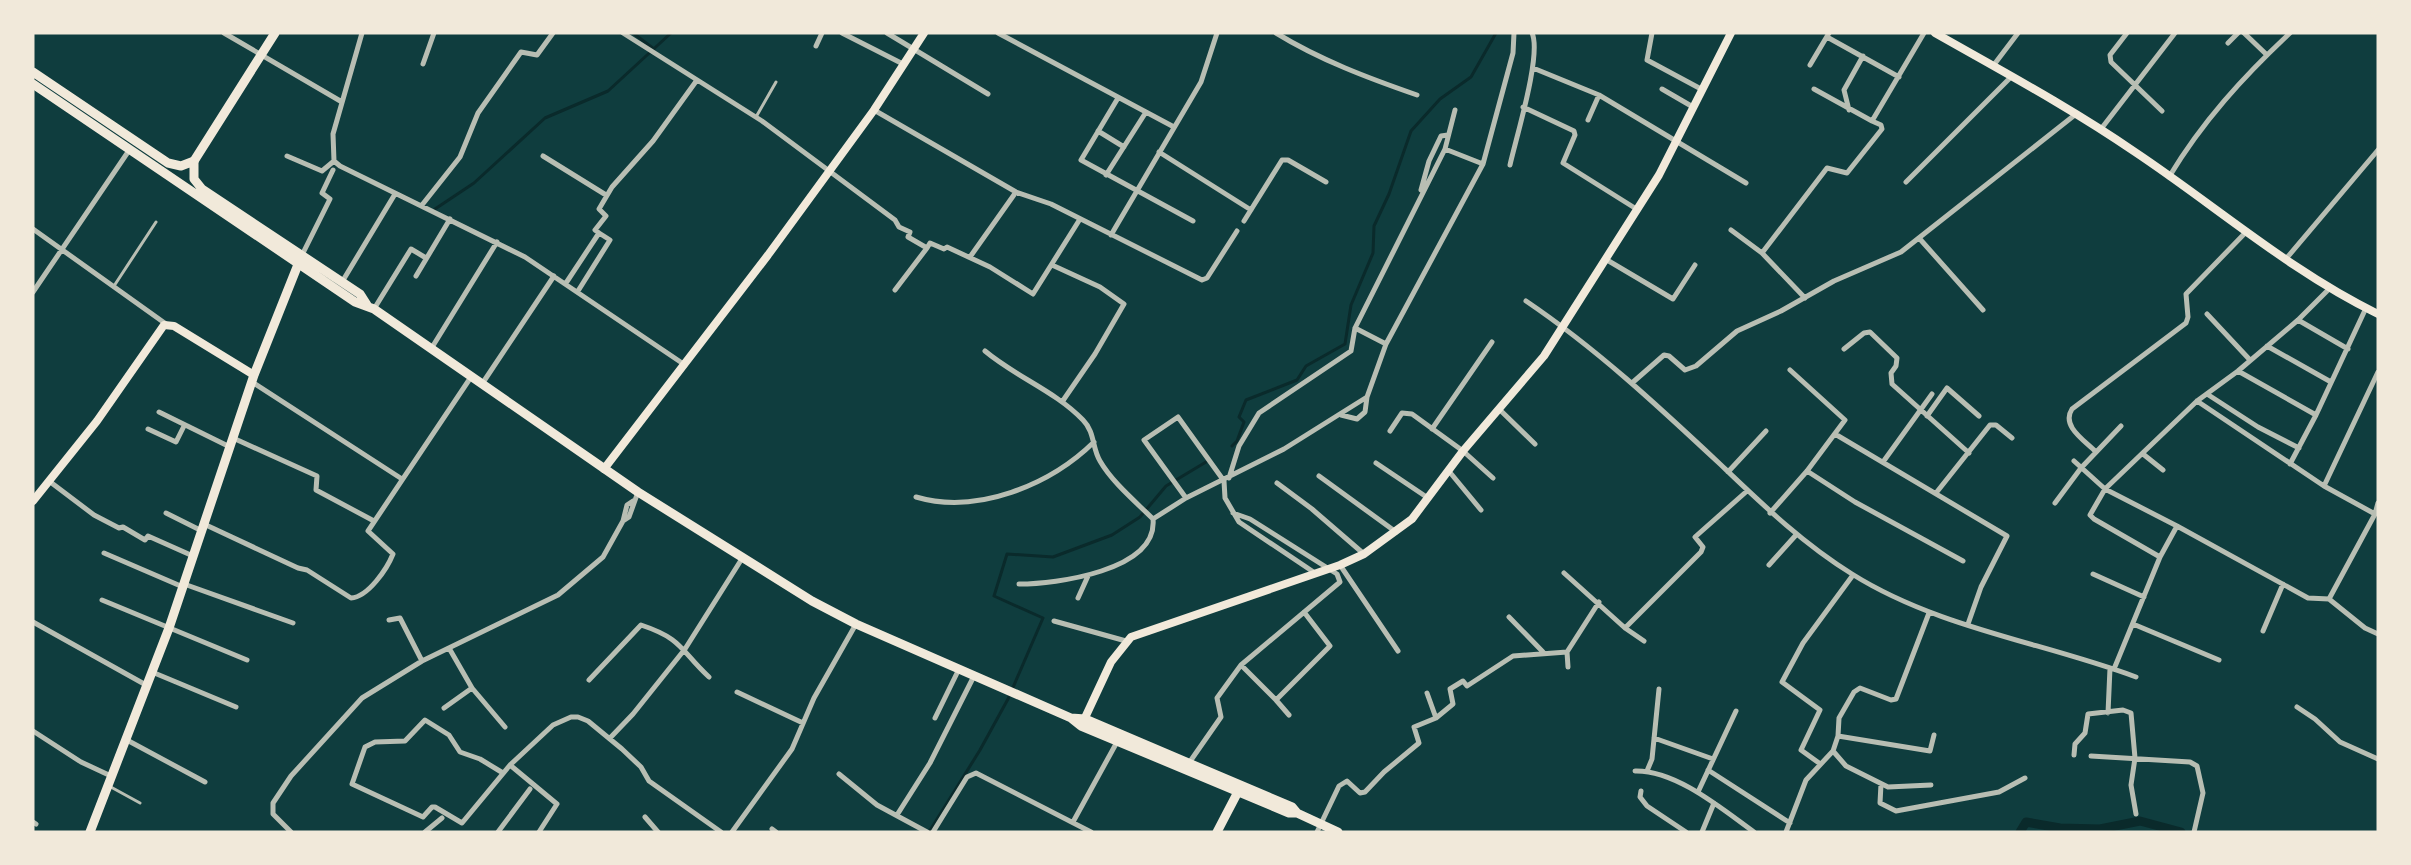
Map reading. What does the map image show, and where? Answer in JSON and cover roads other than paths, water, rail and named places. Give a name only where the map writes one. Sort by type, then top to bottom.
[{"type":"main road","points":[[275,33],[194,161],[194,179],[202,189],[300,259]]},
{"type":"main road","points":[[604,469],[685,365],[830,170],[874,110],[924,33]]},
{"type":"main road","points":[[1083,723],[1111,662],[1126,641],[1151,628],[1340,565],[1364,554],[1413,519],[1448,470],[1544,356],[1564,327],[1607,261],[1678,140],[1701,89],[1731,33]]},
{"type":"main road","points":[[1935,33],[1948,36],[2011,77],[2101,129],[2285,260],[2330,289],[2378,314]]},
{"type":"main road","points":[[33,72],[168,163],[181,166],[194,161]]},
{"type":"main road","points":[[33,84],[345,288],[638,492],[856,624],[1071,718],[1189,763],[1240,789]]},
{"type":"main road","points":[[90,832],[186,586],[194,556],[237,442],[253,379],[300,259]]},
{"type":"main road","points":[[33,501],[98,421],[160,329],[166,324],[174,326],[253,379]]},
{"type":"main road","points":[[1083,723],[1117,742],[1292,807],[1319,828],[1338,832]]},
{"type":"main road","points":[[1217,832],[1240,789]]},
{"type":"street","points":[[224,33],[342,102]]},
{"type":"street","points":[[362,33],[333,134],[334,160],[340,166],[395,194],[497,242],[566,283],[685,365]]},
{"type":"street","points":[[423,64],[434,33]]},
{"type":"street","points":[[422,205],[460,157],[478,113],[521,52],[537,55],[553,33]]},
{"type":"street","points":[[623,33],[756,117],[830,170],[895,220],[899,227],[910,232],[908,237],[927,248]]},
{"type":"street","points":[[816,46],[822,33]]},
{"type":"street","points":[[843,33],[903,64]]},
{"type":"street","points":[[887,33],[912,51],[988,94]]},
{"type":"street","points":[[998,33],[1174,127]]},
{"type":"street","points":[[1111,235],[1201,82],[1217,33]]},
{"type":"street","points":[[1276,33],[1337,65],[1417,95]]},
{"type":"street","points":[[1341,415],[1357,419],[1365,412],[1367,397],[1386,344],[1483,164],[1513,53],[1514,33]]},
{"type":"street","points":[[1510,165],[1533,68],[1536,45],[1532,33]]},
{"type":"street","points":[[1652,33],[1647,60],[1701,89]]},
{"type":"street","points":[[1872,121],[1924,33]]},
{"type":"street","points":[[1993,66],[2018,33]]},
{"type":"street","points":[[2127,33],[2109,59],[2162,111]]},
{"type":"street","points":[[2101,129],[2175,33]]},
{"type":"street","points":[[2228,43],[2238,33]]},
{"type":"street","points":[[2244,33],[2267,55]]},
{"type":"street","points":[[2169,177],[2191,140],[2224,99],[2290,33]]},
{"type":"street","points":[[1810,65],[1828,35],[1899,77]]},
{"type":"street","points":[[1849,110],[1844,90],[1863,56]]},
{"type":"street","points":[[1533,68],[1599,95],[1678,140],[1746,183]]},
{"type":"street","points":[[1906,183],[2011,77]]},
{"type":"street","points":[[578,291],[610,240],[595,230],[605,215],[599,209],[606,195],[653,141],[697,80]]},
{"type":"street","points":[[1662,89],[1693,107]]},
{"type":"street","points":[[1762,253],[1827,168],[1847,173],[1882,129],[1881,125],[1849,110],[1814,89]]},
{"type":"street","points":[[1588,120],[1599,95]]},
{"type":"street","points":[[1118,98],[1081,160],[1193,222]]},
{"type":"street","points":[[1523,107],[1574,131],[1575,135],[1563,163],[1638,210]]},
{"type":"street","points":[[874,110],[1016,192],[1051,204],[1203,280],[1237,231]]},
{"type":"street","points":[[1315,573],[1239,522],[1225,498],[1227,480],[1239,446],[1259,413],[1351,351],[1354,328],[1445,149],[1455,110]]},
{"type":"street","points":[[1106,175],[1146,112]]},
{"type":"street","points":[[1632,383],[1664,355],[1669,356],[1685,370],[1696,366],[1737,331],[1805,298],[1834,281],[1890,258],[1919,238],[1991,178],[2076,114]]},
{"type":"street","points":[[1098,131],[1124,147]]},
{"type":"street","points":[[1419,200],[1429,161],[1441,136],[1448,135]]},
{"type":"street","points":[[33,292],[130,148]]},
{"type":"street","points":[[1445,149],[1483,164]]},
{"type":"street","points":[[2285,260],[2378,150]]},
{"type":"street","points":[[1159,152],[1251,210]]},
{"type":"street","points":[[287,156],[322,171],[334,160]]},
{"type":"street","points":[[543,156],[606,195]]},
{"type":"street","points":[[1244,221],[1282,160],[1288,160],[1326,182]]},
{"type":"street","points":[[300,259],[330,199],[322,194],[333,170]]},
{"type":"street","points":[[970,257],[1016,192]]},
{"type":"street","points":[[345,288],[395,194]]},
{"type":"street","points":[[416,276],[450,219]]},
{"type":"street","points":[[895,290],[915,267],[930,243],[944,249],[947,246],[970,257],[1033,294],[1080,219]]},
{"type":"street","points":[[33,229],[166,324]]},
{"type":"street","points":[[1731,230],[1762,253],[1805,298]]},
{"type":"street","points":[[2096,452],[2069,424],[2068,417],[2072,409],[2186,323],[2188,317],[2186,294],[2247,231]]},
{"type":"street","points":[[566,283],[599,233]]},
{"type":"street","points":[[1919,238],[1983,310]]},
{"type":"street","points":[[431,349],[497,242]]},
{"type":"street","points":[[370,307],[411,249],[426,258]]},
{"type":"street","points":[[1607,261],[1673,298],[1695,265]]},
{"type":"street","points":[[1052,265],[1100,287],[1124,304],[1095,354],[1062,402]]},
{"type":"street","points":[[482,385],[554,276]]},
{"type":"street","points":[[2160,557],[2092,517],[2091,509],[2105,489],[2197,401],[2238,371],[2298,320],[2330,289]]},
{"type":"street","points":[[1526,301],[1564,327],[1632,383],[1796,535],[1853,575],[1889,596],[1929,613],[2136,677]]},
{"type":"street","points":[[2290,464],[2316,415],[2366,308]]},
{"type":"street","points":[[2207,314],[2250,360]]},
{"type":"street","points":[[2298,320],[2348,349]]},
{"type":"street","points":[[1354,328],[1386,344]]},
{"type":"street","points":[[1844,349],[1864,333],[1870,332],[1897,358],[1898,362],[1891,373],[1892,384],[1969,453]]},
{"type":"street","points":[[1432,429],[1492,342]]},
{"type":"street","points":[[2267,346],[2331,382]]},
{"type":"street","points":[[985,351],[1017,375],[1062,402],[1084,421],[1101,463],[1153,519]]},
{"type":"street","points":[[1770,513],[1807,471],[1845,420],[1790,370]]},
{"type":"street","points":[[2238,371],[2316,415]]},
{"type":"street","points":[[2324,486],[2378,372]]},
{"type":"street","points":[[166,513],[216,529],[298,568],[307,570],[354,598],[376,581],[393,554],[368,531],[471,377]]},
{"type":"street","points":[[253,379],[402,479]]},
{"type":"street","points":[[1927,416],[1947,388],[1979,416]]},
{"type":"street","points":[[1883,462],[1932,394]]},
{"type":"street","points":[[2207,394],[2258,427],[2299,448]]},
{"type":"street","points":[[1153,519],[1186,498],[1227,480],[1341,415],[1367,397]]},
{"type":"street","points":[[2197,401],[2324,486],[2375,514]]},
{"type":"street","points":[[1499,410],[1535,444]]},
{"type":"street","points":[[159,412],[184,426]]},
{"type":"street","points":[[1390,431],[1404,412],[1463,451],[1493,478]]},
{"type":"street","points":[[1186,498],[1144,440],[1178,417],[1227,480]]},
{"type":"street","points":[[148,429],[176,442],[184,426],[189,424],[237,442],[317,476],[316,490],[374,521]]},
{"type":"street","points":[[1936,493],[1992,424],[2012,438]]},
{"type":"street","points":[[2055,503],[2081,468],[2121,426]]},
{"type":"street","points":[[1728,472],[1766,431]]},
{"type":"street","points":[[1835,434],[2007,536],[1981,587],[1968,624]]},
{"type":"street","points":[[916,497],[946,504],[1026,488],[1074,461],[1094,442]]},
{"type":"street","points":[[2143,454],[2163,470]]},
{"type":"street","points":[[2074,461],[2105,489],[2308,598],[2329,599],[2365,628],[2378,634]]},
{"type":"street","points":[[1376,463],[1428,498]]},
{"type":"street","points":[[1448,470],[1481,510]]},
{"type":"street","points":[[1807,471],[1855,502],[1963,561]]},
{"type":"street","points":[[1319,476],[1396,532]]},
{"type":"street","points":[[49,481],[94,515],[119,528],[123,527],[145,540],[148,536],[194,556]]},
{"type":"street","points":[[1276,483],[1312,509],[1364,554]]},
{"type":"street","points":[[1624,628],[1701,552],[1703,548],[1695,537],[1747,491]]},
{"type":"street","points":[[291,832],[272,809],[273,803],[291,776],[362,698],[422,661],[558,596],[603,557],[623,521],[629,517],[638,492]]},
{"type":"street","points":[[2329,599],[2375,514],[2378,503]]},
{"type":"street","points":[[1189,763],[1221,717],[1217,698],[1241,665],[1340,582],[1337,574],[1250,519],[1233,513]]},
{"type":"street","points":[[1019,584],[1047,584],[1108,570],[1141,547],[1152,529],[1153,519]]},
{"type":"street","points":[[2108,713],[2112,668],[2133,624],[2160,557],[2177,526]]},
{"type":"street","points":[[1769,565],[1796,535]]},
{"type":"street","points":[[104,553],[186,586],[293,623]]},
{"type":"street","points":[[610,738],[633,714],[685,649],[743,557]]},
{"type":"street","points":[[1340,565],[1398,651]]},
{"type":"street","points":[[1564,573],[1599,602],[1624,628],[1644,640]]},
{"type":"street","points":[[2093,573],[2144,597]]},
{"type":"street","points":[[1820,763],[1801,750],[1820,710],[1782,682],[1803,643],[1853,575]]},
{"type":"street","points":[[1078,598],[1088,576]]},
{"type":"street","points":[[2263,631],[2283,584]]},
{"type":"street","points":[[102,600],[247,660]]},
{"type":"street","points":[[1568,667],[1567,652],[1599,602]]},
{"type":"street","points":[[1276,700],[1330,646],[1304,612]]},
{"type":"street","points":[[1786,832],[1806,780],[1833,751],[1838,736],[1839,717],[1856,689],[1860,688],[1891,700],[1898,696],[1929,613]]},
{"type":"street","points":[[1509,617],[1543,652]]},
{"type":"street","points":[[388,620],[400,618],[422,661]]},
{"type":"street","points":[[33,621],[146,685]]},
{"type":"street","points":[[1054,621],[1126,641]]},
{"type":"street","points":[[732,832],[799,737],[814,698],[856,624]]},
{"type":"street","points":[[2133,624],[2219,660]]},
{"type":"street","points":[[589,680],[641,625],[664,633],[685,649],[709,677]]},
{"type":"street","points":[[448,648],[472,688],[505,727]]},
{"type":"street","points":[[1319,828],[1339,786],[1347,781],[1360,793],[1365,792],[1384,772],[1420,742],[1413,728],[1437,718],[1453,704],[1450,689],[1462,681],[1467,686],[1513,656],[1567,652]]},
{"type":"street","points":[[1241,665],[1289,716]]},
{"type":"street","points":[[935,718],[959,669]]},
{"type":"street","points":[[151,672],[236,707]]},
{"type":"street","points":[[897,815],[930,763],[974,676]]},
{"type":"street","points":[[444,708],[472,688]]},
{"type":"street","points":[[1647,771],[1652,759],[1659,689]]},
{"type":"street","points":[[736,692],[803,723]]},
{"type":"street","points":[[1427,693],[1437,718]]},
{"type":"street","points":[[2297,707],[2315,718],[2340,742],[2378,759]]},
{"type":"street","points":[[2074,755],[2075,744],[2085,733],[2086,715],[2122,710],[2131,713],[2135,758],[2131,785],[2136,814]]},
{"type":"street","points":[[1698,792],[1736,711]]},
{"type":"street","points":[[503,773],[480,759],[459,752],[449,735],[425,720],[405,741],[375,742],[365,747],[352,784],[423,818],[432,807],[435,807],[462,823],[510,765],[554,725],[571,717],[583,718],[610,738],[642,767],[649,781],[720,832]]},
{"type":"street","points":[[33,731],[109,780]]},
{"type":"street","points":[[1838,736],[1930,751],[1934,735]]},
{"type":"street","points":[[1654,738],[1713,759]]},
{"type":"street","points":[[126,740],[205,782]]},
{"type":"street","points":[[1073,822],[1117,742]]},
{"type":"street","points":[[1833,751],[1846,766],[1894,789],[1931,785]]},
{"type":"street","points":[[2091,756],[2190,762],[2197,766],[2203,793],[2194,832]]},
{"type":"street","points":[[510,765],[557,804],[539,832]]},
{"type":"street","points":[[1708,770],[1790,823]]},
{"type":"street","points":[[1635,771],[1647,771],[1698,792],[1754,832]]},
{"type":"street","points":[[933,832],[967,777],[976,773],[1091,832]]},
{"type":"street","points":[[839,774],[877,805],[927,832]]},
{"type":"street","points":[[1881,784],[1880,803],[1896,811],[1999,792],[2025,778]]},
{"type":"street","points":[[498,832],[530,789]]},
{"type":"street","points":[[1641,791],[1640,797],[1647,806],[1686,832]]},
{"type":"street","points":[[1702,832],[1714,803]]},
{"type":"street","points":[[645,817],[658,832]]},
{"type":"street","points":[[425,832],[442,818]]},
{"type":"lane","points":[[756,117],[776,82]]},
{"type":"lane","points":[[114,286],[156,222]]},
{"type":"lane","points":[[109,780],[140,803]]},
{"type":"waterway","points":[[633,33],[654,49]]},
{"type":"waterway","points":[[435,209],[474,183],[545,118],[608,91],[671,33]]},
{"type":"waterway","points":[[1232,446],[1237,441],[1244,422],[1239,417],[1246,400],[1297,380],[1306,366],[1345,344],[1351,305],[1373,253],[1374,226],[1389,194],[1411,131],[1440,99],[1471,77],[1496,33]]},
{"type":"waterway","points":[[929,832],[980,750],[1008,699],[1043,618],[994,596],[1007,554],[1053,557],[1112,535],[1140,517],[1166,486],[1206,462]]},
{"type":"waterway","points":[[2020,832],[2026,822],[2060,828],[2100,829],[2140,821],[2181,832]]}]
